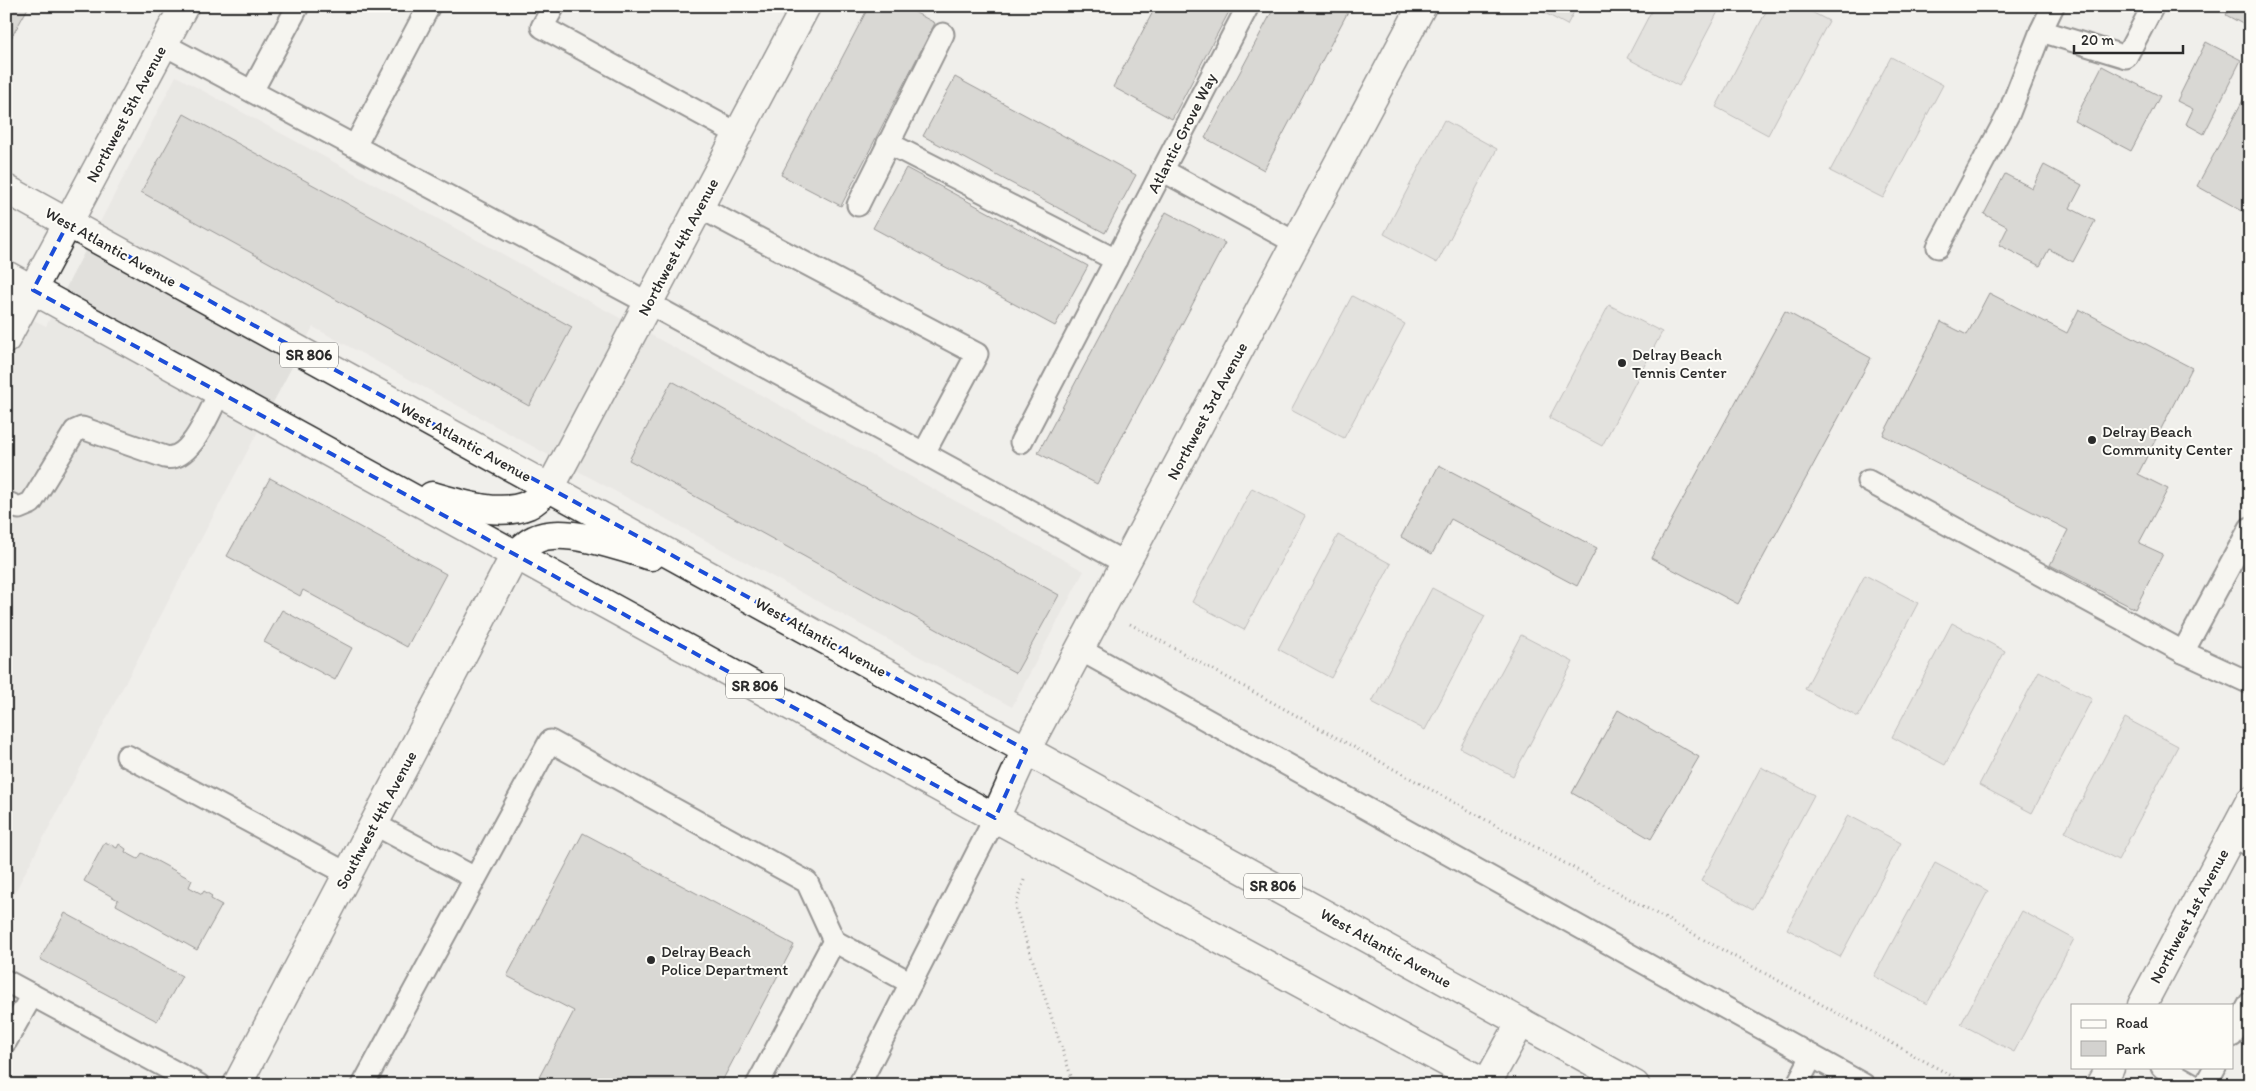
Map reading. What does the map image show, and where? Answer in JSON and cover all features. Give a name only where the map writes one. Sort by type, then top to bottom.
[{"type":"main road","name":"Northwest 5th Avenue","points":[[6,339],[184,6]]},
{"type":"main road","name":"Northwest 4th Avenue","points":[[550,488],[806,6]]},
{"type":"main road","name":"Northwest 3rd Avenue","points":[[995,818],[1026,750],[1422,6]]},
{"type":"main road","name":"West Atlantic Avenue","points":[[6,189],[1635,1085]]},
{"type":"main road","name":"SR 806","points":[[6,275],[995,818],[1487,1084]]},
{"type":"main road","points":[[381,480],[473,508],[502,509],[528,505],[550,488]]},
{"type":"main road","points":[[515,554],[534,540],[554,536],[588,538],[698,569]]},
{"type":"main road","name":"Southwest 4th Avenue","points":[[237,1085],[515,554]]},
{"type":"main road","name":"Northwest 1st Avenue","points":[[2143,1004],[2240,840],[2250,801]]},
{"type":"main road","points":[[1487,1084],[1521,1022]]},
{"type":"main road","points":[[2100,1085],[2109,1068]]},
{"type":"lane","points":[[252,91],[298,6]]},
{"type":"lane","points":[[355,146],[429,6]]},
{"type":"lane","points":[[554,6],[542,27],[738,134]]},
{"type":"lane","name":"Atlantic Grove Way","points":[[1022,442],[1248,6]]},
{"type":"lane","points":[[1938,247],[2009,113],[2041,31],[2053,6]]},
{"type":"lane","points":[[2041,31],[2126,57],[2153,6]]},
{"type":"lane","points":[[858,205],[943,34]]},
{"type":"lane","points":[[163,44],[648,303],[1125,563]]},
{"type":"lane","points":[[888,143],[1116,260]]},
{"type":"lane","points":[[1162,170],[1296,243]]},
{"type":"lane","points":[[699,207],[977,354],[924,453]]},
{"type":"lane","points":[[6,502],[19,508],[31,503],[75,431],[82,428],[172,458],[185,453],[220,392]]},
{"type":"lane","points":[[1868,481],[2183,652],[2250,683]]},
{"type":"lane","points":[[2183,652],[2250,528]]},
{"type":"lane","points":[[1080,649],[1864,1085]]},
{"type":"lane","points":[[363,1085],[550,742],[807,882],[834,941],[911,983]]},
{"type":"lane","points":[[127,756],[348,874]]},
{"type":"lane","points":[[858,1085],[995,818]]},
{"type":"lane","points":[[374,824],[475,878]]},
{"type":"lane","points":[[758,1085],[834,941]]},
{"type":"lane","points":[[6,981],[199,1085]]},
{"type":"lane","points":[[6,1041],[32,995]]},
{"type":"lane","points":[[2239,1035],[2250,1003]]},
{"type":"lane","points":[[1797,1085],[1812,1056]]},
{"type":"lane","points":[[2164,1068],[2194,1085]]},
{"type":"lane","points":[[2206,1085],[2214,1068]]},
{"type":"path","points":[[1130,623],[1968,1085]]},
{"type":"path","points":[[1024,880],[1015,907],[1074,1085]]},
{"type":"path","points":[[1123,1085],[1138,1082],[1139,1085]]},
{"type":"highlighted area","points":[[68,223],[1026,750],[995,818],[33,290]]},
{"type":"shaded area","points":[[176,76],[1084,571],[1012,707],[313,327],[6,909],[6,306],[46,326]]},
{"type":"green space","points":[[1532,6],[1577,6],[1567,25]]},
{"type":"green space","points":[[1654,6],[1721,6],[1679,86],[1627,58]]},
{"type":"green space","points":[[1769,6],[1800,6],[1829,21],[1768,135],[1716,107]]},
{"type":"green space","points":[[1891,57],[1943,85],[1883,198],[1830,171]]},
{"type":"green space","points":[[1444,120],[1497,149],[1437,263],[1384,234]]},
{"type":"green space","points":[[1352,296],[1405,324],[1344,438],[1291,410]]},
{"type":"green space","points":[[1609,305],[1662,332],[1602,446],[1549,418]]},
{"type":"green space","points":[[1252,488],[1305,516],[1244,630],[1192,602]]},
{"type":"green space","points":[[1338,535],[1391,564],[1331,678],[1278,649]]},
{"type":"green space","points":[[1865,575],[1918,603],[1858,717],[1805,689]]},
{"type":"green space","points":[[1432,588],[1485,616],[1425,730],[1372,702]]},
{"type":"green space","points":[[1952,623],[2005,651],[1945,765],[1892,737]]},
{"type":"green space","points":[[1521,635],[1573,662],[1513,776],[1460,748]]},
{"type":"green space","points":[[2039,671],[2092,699],[2032,813],[1979,785]]},
{"type":"green space","points":[[2125,718],[2178,746],[2118,860],[2065,832]]},
{"type":"green space","points":[[1761,767],[1814,795],[1753,909],[1701,881]]},
{"type":"green space","points":[[1848,815],[1901,843],[1840,957],[1787,929]]},
{"type":"green space","points":[[1935,863],[1988,891],[1927,1004],[1874,976]]},
{"type":"green space","points":[[2022,911],[2074,939],[2014,1052],[1961,1024]]},
{"type":"building","points":[[6,6],[29,6],[6,47]]},
{"type":"building","points":[[869,6],[903,6],[935,23],[841,206],[781,175]]},
{"type":"building","points":[[1156,6],[1232,6],[1172,119],[1113,87]]},
{"type":"building","points":[[1275,6],[1351,6],[1264,170],[1205,138]]},
{"type":"building","points":[[2231,6],[2250,6],[2250,28],[2226,15]]},
{"type":"building","points":[[2206,42],[2241,60],[2204,134],[2186,124],[2193,109],[2177,101]]},
{"type":"building","points":[[2102,66],[2160,96],[2131,151],[2074,121]]},
{"type":"building","points":[[955,77],[1136,175],[1105,233],[923,136]]},
{"type":"building","points":[[2250,87],[2250,206],[2246,213],[2197,186]]},
{"type":"building","points":[[184,114],[572,327],[529,406],[141,192]]},
{"type":"building","points":[[2044,165],[2082,185],[2070,208],[2095,221],[2073,262],[2049,249],[2040,266],[1999,245],[2008,227],[1984,214],[2005,174],[2032,188]]},
{"type":"building","points":[[906,168],[1088,266],[1055,326],[873,228]]},
{"type":"building","points":[[1166,212],[1225,243],[1097,484],[1038,453]]},
{"type":"building","points":[[1989,293],[2067,333],[2079,309],[2192,368],[2138,474],[2168,489],[2139,543],[2163,554],[2135,609],[2050,565],[2068,530],[1883,435],[1941,322],[1967,335]]},
{"type":"building","points":[[1785,311],[1871,358],[1738,604],[1651,558]]},
{"type":"building","points":[[672,381],[1059,595],[1016,673],[629,460]]},
{"type":"building","points":[[1439,465],[1597,548],[1577,586],[1451,519],[1432,554],[1401,537]]},
{"type":"building","points":[[270,478],[446,574],[407,647],[303,590],[300,596],[227,556]]},
{"type":"building","points":[[282,610],[352,648],[335,680],[264,642]]},
{"type":"building","points":[[1618,710],[1699,757],[1651,839],[1572,793]]},
{"type":"building","name":"Delray Beach Police Department","points":[[583,833],[794,945],[720,1085],[535,1085],[574,1011],[507,976]]},
{"type":"building","points":[[105,842],[117,848],[119,844],[126,849],[125,852],[138,859],[142,853],[192,880],[189,887],[202,894],[204,891],[212,896],[211,899],[222,905],[197,950],[116,905],[118,900],[84,881]]},
{"type":"building","points":[[65,913],[182,976],[157,1021],[40,959]]},
{"type":"place","name":"Delray Beach Tennis Center","points":[[1622,363]]},
{"type":"place","name":"Delray Beach Community Center","points":[[2092,440]]},
{"type":"place","name":"Delray Beach Police Department","points":[[651,960]]}]
